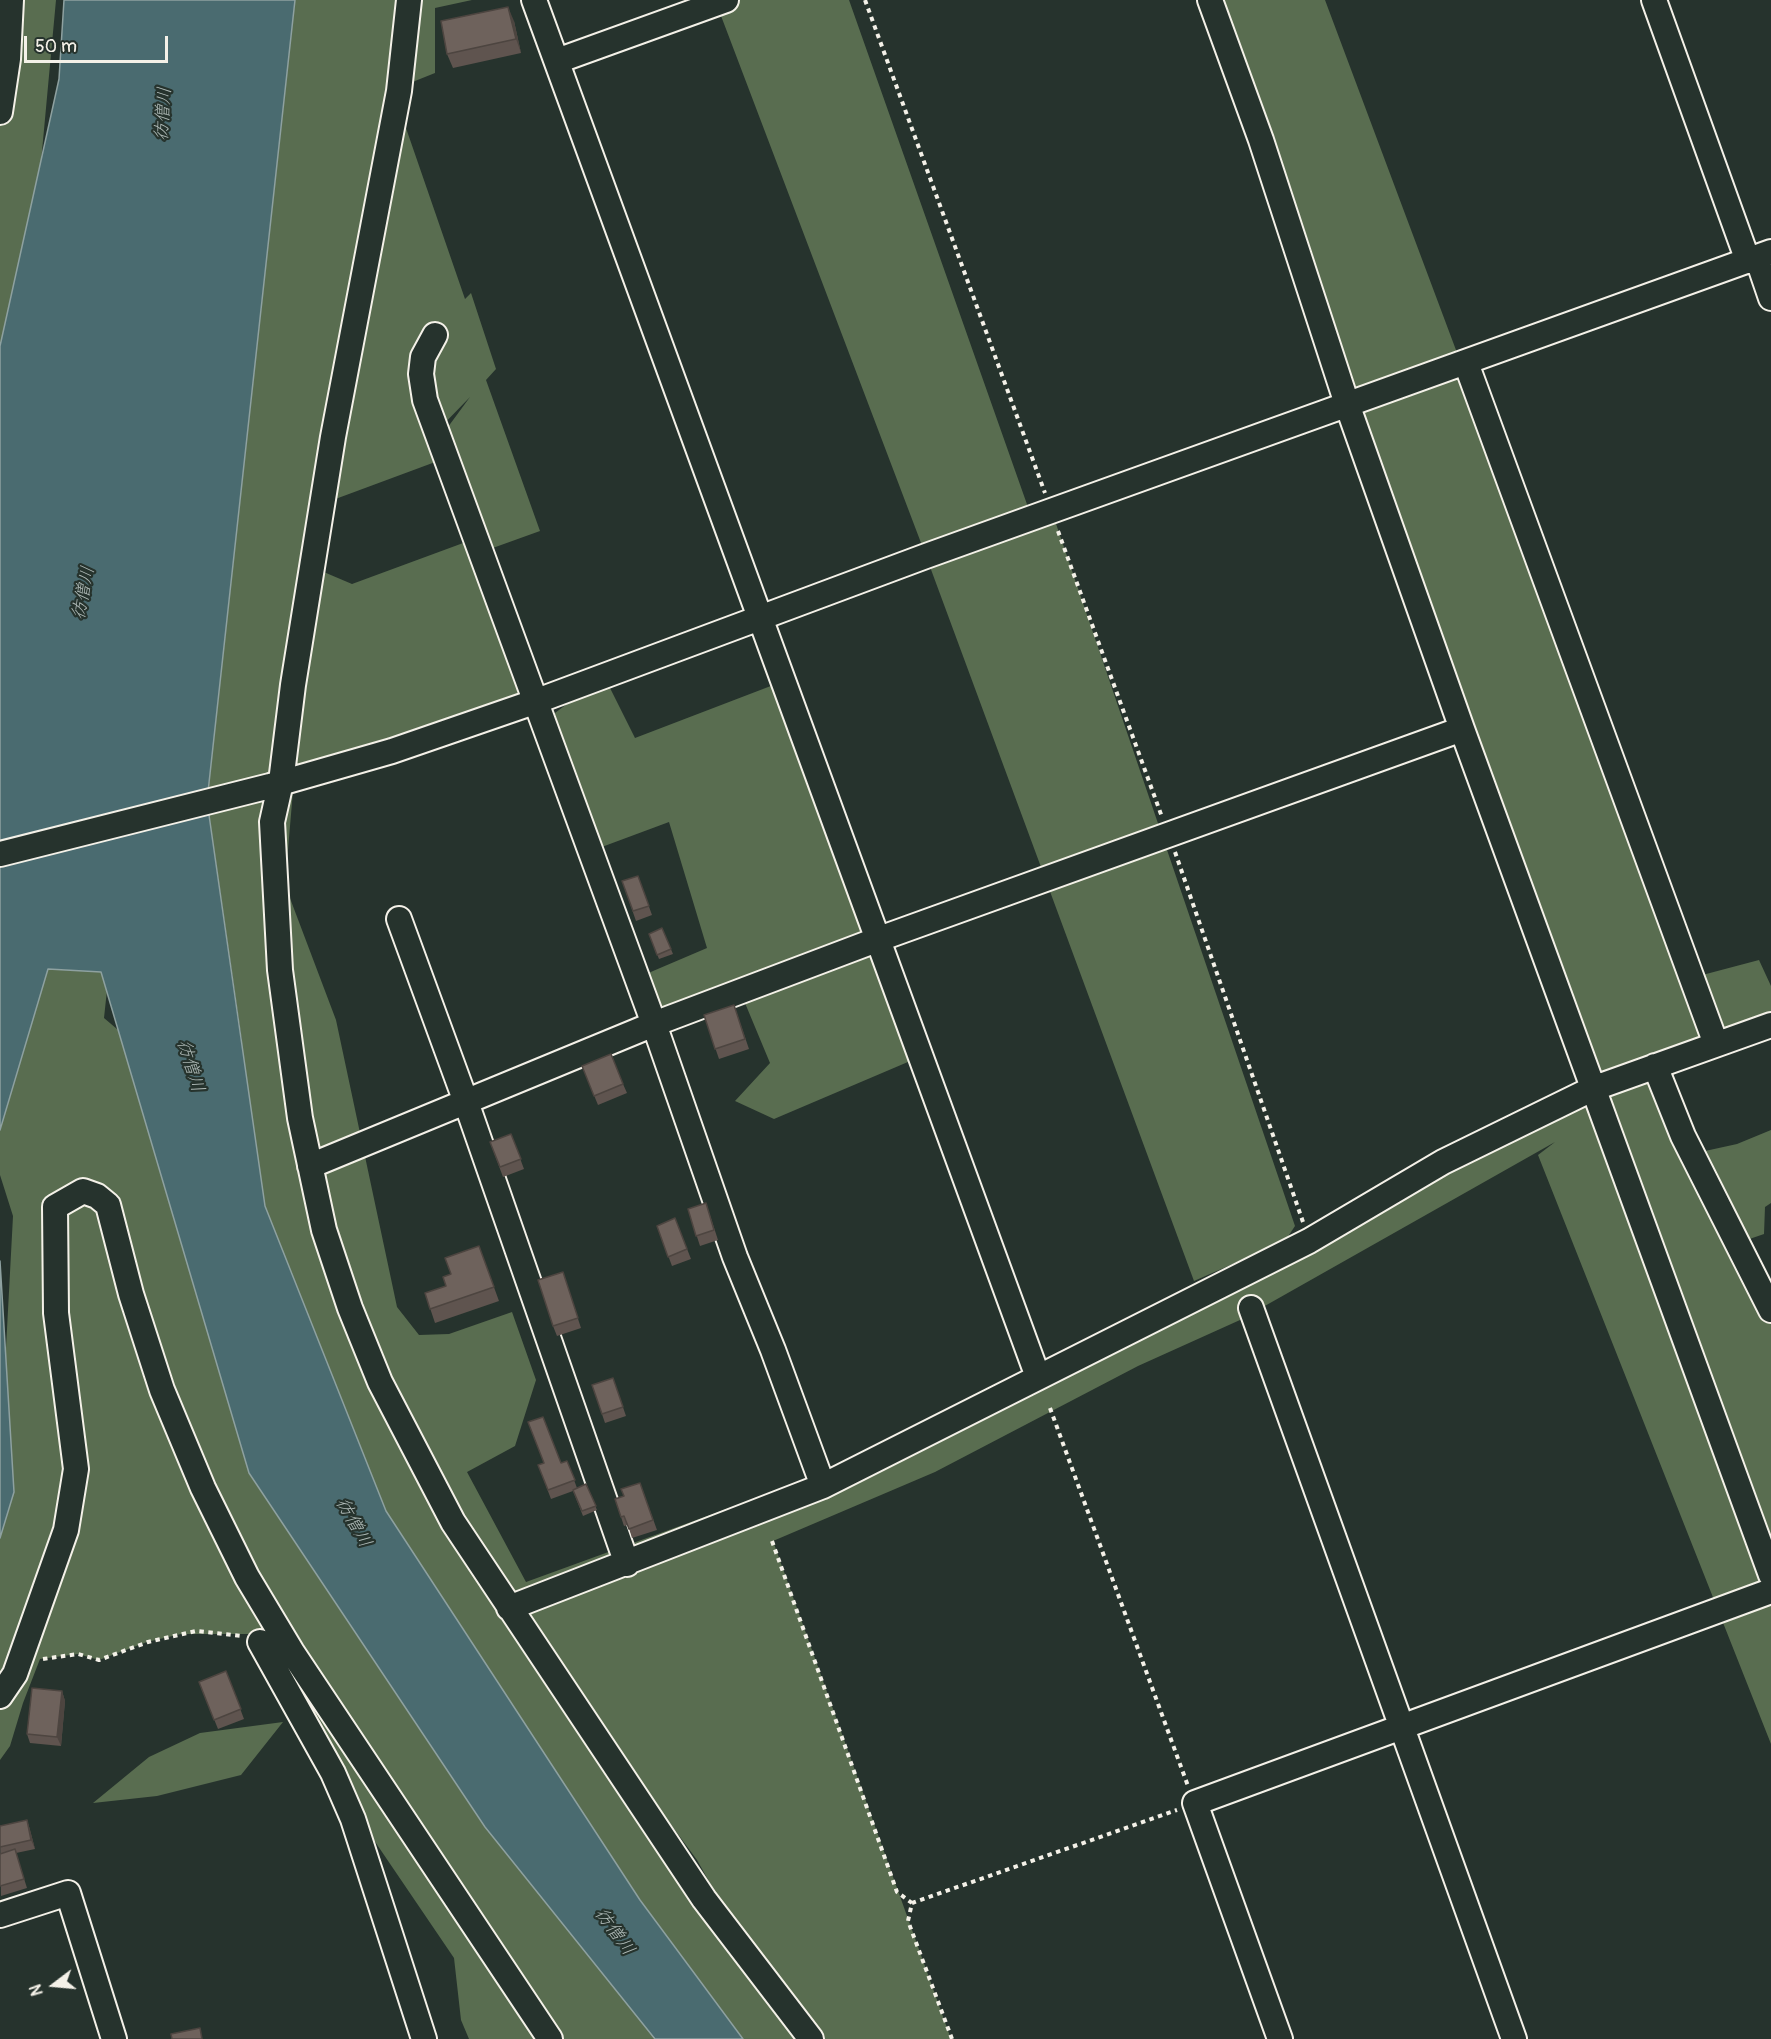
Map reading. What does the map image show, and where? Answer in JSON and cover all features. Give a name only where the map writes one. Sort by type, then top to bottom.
[{"type":"street","points":[[0,112],[8,59],[11,0]]},
{"type":"street","points":[[409,0],[399,91],[311,568],[275,784],[272,822],[280,970],[300,1119],[324,1230],[350,1308],[380,1382],[453,1522],[704,1899],[811,2039]]},
{"type":"street","points":[[534,0],[762,617],[1038,1377]]},
{"type":"street","points":[[557,61],[726,0]]},
{"type":"street","points":[[1210,0],[1261,140],[1347,404],[1462,729],[1771,1575]]},
{"type":"street","points":[[1654,0],[1759,257],[1771,298]]},
{"type":"street","points":[[0,854],[275,784],[392,751],[537,701],[1347,404],[1759,257]]},
{"type":"street","points":[[435,335],[423,357],[421,374],[425,400],[654,1024],[735,1257],[773,1350],[822,1486]]},
{"type":"street","points":[[1466,363],[1716,1044]]},
{"type":"street","points":[[310,1166],[654,1024],[879,939],[1462,729]]},
{"type":"street","points":[[399,919],[466,1102],[627,1564]]},
{"type":"street","points":[[509,1608],[627,1564],[822,1486],[1309,1241],[1443,1162],[1592,1089],[1771,1025]]},
{"type":"street","points":[[1655,1066],[1683,1136],[1771,1310]]},
{"type":"street","points":[[0,1696],[15,1674],[66,1530],[76,1469],[56,1313],[55,1207],[83,1191],[97,1196],[108,1205],[131,1294],[162,1390],[204,1488],[247,1577],[292,1652],[550,2039]]},
{"type":"street","points":[[1251,1308],[1514,2039]]},
{"type":"street","points":[[1280,2039],[1195,1803],[1771,1591]]},
{"type":"street","points":[[260,1642],[333,1773],[353,1819],[424,2039]]},
{"type":"street","points":[[0,1915],[68,1893],[114,2039]]},
{"type":"path","points":[[865,0],[1169,835],[1309,1241]]},
{"type":"path","points":[[912,1903],[1195,1803],[1050,1408]]},
{"type":"path","points":[[772,1541],[897,1892],[912,1903]]},
{"type":"path","points":[[40,1659],[78,1653],[99,1660],[147,1642],[196,1631],[246,1636],[260,1642]]},
{"type":"path","points":[[912,1903],[908,1921],[952,2039]]},
{"type":"green space","points":[[0,0],[56,0],[41,162],[0,346]]},
{"type":"green space","points":[[295,0],[472,0],[435,8],[435,73],[400,87],[397,102],[465,299],[471,293],[496,369],[486,380],[540,531],[490,549],[445,431],[470,397],[437,431],[446,458],[322,504],[312,567],[352,584],[474,539],[537,701],[294,779],[285,885],[336,1020],[397,1307],[419,1335],[449,1334],[512,1312],[536,1380],[515,1446],[467,1472],[526,1582],[916,1440],[1183,1306],[1242,1290],[1470,1149],[1591,1089],[1223,0],[1325,0],[1691,978],[1759,960],[1771,986],[1771,1025],[1656,1066],[1696,1153],[1737,1144],[1771,1130],[1771,1203],[1765,1207],[1764,1234],[1738,1243],[1771,1314],[1771,1744],[1538,1155],[1555,1142],[1240,1320],[1138,1366],[935,1472],[773,1541],[951,2039],[469,2039],[461,2020],[454,1958],[363,1824],[259,1634],[181,1634],[147,1642],[99,1660],[78,1654],[40,1659],[10,1746],[0,1760],[0,1461],[13,1216],[0,1175],[0,1130],[48,969],[101,971],[107,990],[104,1018],[117,1029],[242,1042],[207,801]],"holes":[[[624,1761],[697,1860],[738,1933]]]},
{"type":"green space","points":[[715,0],[849,0],[1029,510],[1052,512],[1295,1226],[1285,1241],[1194,1281],[926,556]]},
{"type":"green space","points":[[604,676],[635,738],[776,684],[922,1056],[774,1119],[735,1101],[770,1063],[740,991],[718,985],[654,1024],[646,974],[707,948],[669,822],[591,851],[551,716]]},
{"type":"green space","points":[[283,1722],[241,1775],[157,1796],[93,1803],[149,1757],[200,1733]]},
{"type":"water","name":"彷僧川","points":[[64,0],[295,0],[207,801],[265,1206],[386,1511],[640,1900],[743,2039],[655,2039],[485,1827],[249,1473],[101,972],[48,969],[0,1130],[0,346],[59,79]]},
{"type":"water","points":[[0,1261],[14,1492],[0,1538]]},
{"type":"building","points":[[508,7],[516,39],[447,54],[441,21]]},
{"type":"building","points":[[638,876],[649,906],[633,911],[622,881]]},
{"type":"building","points":[[662,928],[671,949],[657,955],[649,934]]},
{"type":"building","points":[[734,1005],[745,1039],[715,1049],[704,1015]]},
{"type":"building","points":[[611,1054],[623,1084],[594,1096],[582,1066]]},
{"type":"building","points":[[511,1134],[521,1159],[500,1167],[490,1142]]},
{"type":"building","points":[[706,1203],[714,1230],[696,1236],[688,1209]]},
{"type":"building","points":[[675,1218],[687,1249],[668,1257],[657,1226]]},
{"type":"building","points":[[479,1246],[494,1287],[430,1309],[425,1293],[446,1286],[443,1277],[451,1274],[445,1258]]},
{"type":"building","points":[[563,1272],[578,1318],[553,1326],[538,1280]]},
{"type":"building","points":[[613,1378],[623,1407],[602,1414],[592,1385]]},
{"type":"building","points":[[543,1417],[561,1463],[567,1461],[575,1480],[548,1490],[538,1465],[544,1463],[528,1422]]},
{"type":"building","points":[[640,1483],[653,1520],[629,1529],[624,1516],[621,1517],[615,1499],[624,1496],[621,1489]]},
{"type":"building","points":[[586,1484],[596,1506],[582,1511],[573,1490]]},
{"type":"building","points":[[226,1671],[241,1709],[214,1720],[199,1682]]},
{"type":"building","points":[[32,1688],[62,1691],[57,1737],[27,1734]]},
{"type":"building","points":[[27,1820],[31,1840],[0,1847],[0,1826]]},
{"type":"building","points":[[15,1849],[24,1879],[0,1886],[0,1854]]},
{"type":"building","points":[[200,2028],[202,2039],[172,2039],[171,2034]]}]
